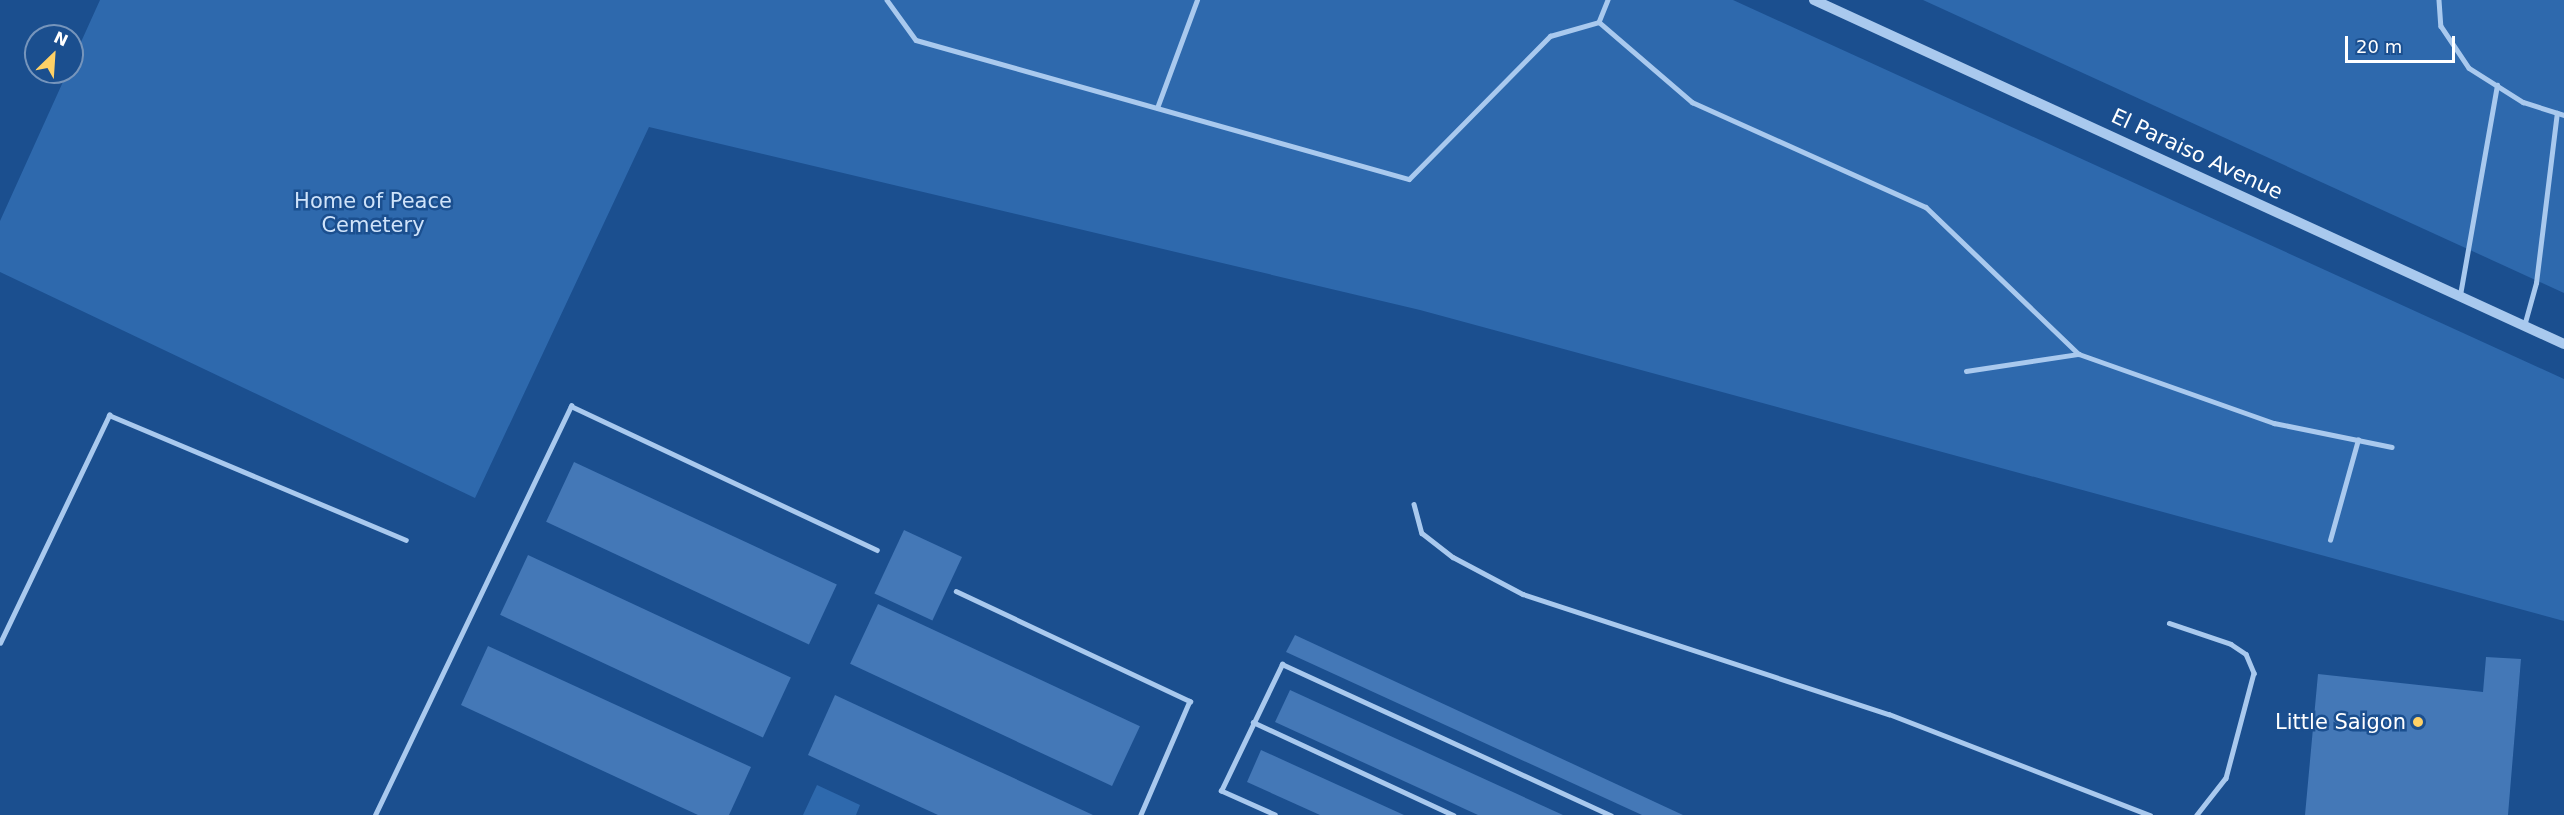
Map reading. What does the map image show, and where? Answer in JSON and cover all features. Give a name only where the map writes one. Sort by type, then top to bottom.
[{"type":"street","name":"El Paraiso Avenue","points":[[1814,0],[2564,344]]},
{"type":"lane","points":[[887,0],[916,40],[1409,179],[1550,36],[1599,22]]},
{"type":"lane","points":[[1157,108],[1197,0]]},
{"type":"lane","points":[[1599,22],[1608,0]]},
{"type":"lane","points":[[2439,0],[2441,26],[2469,68],[2523,102],[2564,115]]},
{"type":"lane","points":[[1599,22],[1692,102],[1926,207],[2079,354],[2274,423],[2392,447]]},
{"type":"lane","points":[[2460,296],[2497,86]]},
{"type":"lane","points":[[2524,326],[2536,283],[2557,113]]},
{"type":"lane","points":[[1966,371],[2079,354]]},
{"type":"lane","points":[[375,815],[571,406],[877,550]]},
{"type":"lane","points":[[0,643],[109,415],[406,540]]},
{"type":"lane","points":[[2330,540],[2358,440]]},
{"type":"lane","points":[[1414,504],[1422,533],[1453,556],[1524,594],[1889,714],[2150,815]]},
{"type":"lane","points":[[956,591],[1190,700],[1141,815]]},
{"type":"lane","points":[[2169,623],[2231,644],[2246,654],[2254,673],[2226,778],[2198,815]]},
{"type":"lane","points":[[1275,815],[1221,791],[1282,664],[1611,815]]},
{"type":"lane","points":[[1253,722],[1453,815]]},
{"type":"green space","name":"Home of Peace Cemetery","points":[[100,0],[1733,0],[2564,379],[2564,621],[1420,310],[649,127],[475,498],[0,272],[0,221],[62,84],[84,84],[84,35]]},
{"type":"green space","points":[[1923,0],[2564,0],[2564,293]]},
{"type":"green space","points":[[817,785],[860,805],[856,815],[803,815]]},
{"type":"building","points":[[574,462],[837,585],[809,644],[546,522]]},
{"type":"building","points":[[904,530],[962,557],[932,620],[874,593]]},
{"type":"building","points":[[528,555],[791,678],[763,737],[500,615]]},
{"type":"building","points":[[878,604],[1140,726],[1112,786],[850,664]]},
{"type":"building","points":[[1295,635],[1683,815],[1642,815],[1286,652]]},
{"type":"building","points":[[488,646],[751,767],[729,815],[698,815],[461,705]]},
{"type":"building","points":[[2486,657],[2521,659],[2508,815],[2305,815],[2318,674],[2483,692]]},
{"type":"building","points":[[1290,690],[1563,815],[1478,815],[1275,722]]},
{"type":"building","points":[[835,695],[1093,815],[938,815],[808,755]]},
{"type":"building","points":[[1261,750],[1404,815],[1320,815],[1247,782]]},
{"type":"place","name":"Little Saigon","points":[[2418,722]]}]
